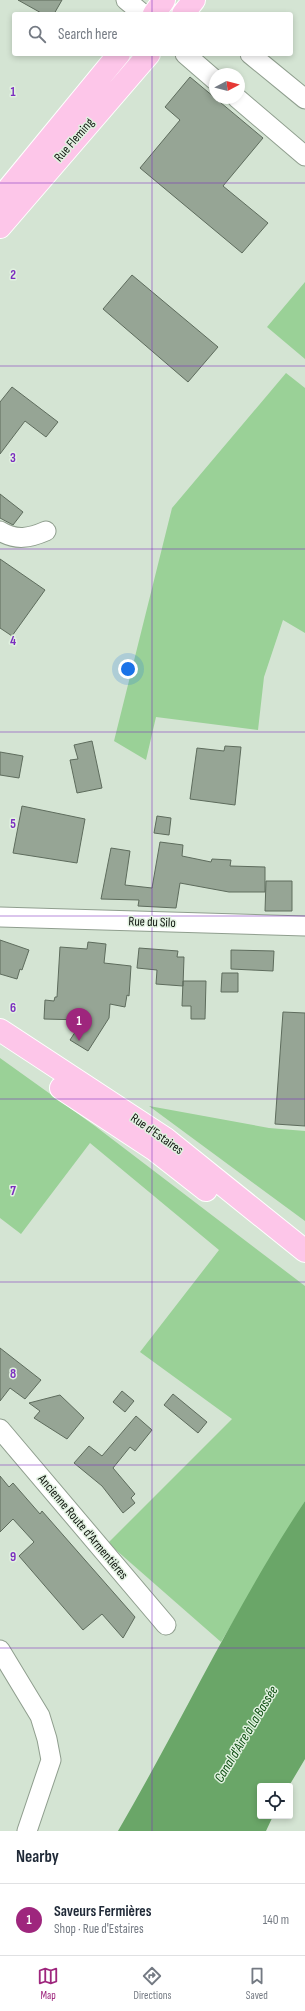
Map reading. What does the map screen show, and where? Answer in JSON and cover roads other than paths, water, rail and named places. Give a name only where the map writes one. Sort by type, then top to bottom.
[{"type":"main road","points":[[155,12],[164,0]]},
{"type":"main road","name":"Rue Fleming","points":[[0,199],[117,56]]},
{"type":"main road","name":"Rue Fleming","points":[[0,227],[147,56]]},
{"type":"main road","name":"Rue d'Estaires","points":[[0,1030],[166,1139],[305,1251]]},
{"type":"main road","points":[[0,1048],[154,1150],[305,1267]]},
{"type":"street","points":[[126,0],[141,12]]},
{"type":"street","points":[[187,56],[209,75]]},
{"type":"street","points":[[252,56],[305,99]]},
{"type":"street","points":[[243,104],[305,156]]},
{"type":"street","points":[[0,531],[7,535],[29,538],[46,531]]},
{"type":"street","name":"Rue du Silo","points":[[0,917],[305,926]]},
{"type":"street","name":"Ancienne Route d'Armentières","points":[[0,1429],[166,1625]]},
{"type":"street","points":[[0,1650],[40,1716],[47,1739],[51,1760],[27,1831]]},
{"type":"water","name":"Canal d'Aire à La Bassée","points":[[305,1501],[305,1759],[291,1783],[257,1783],[257,1819],[272,1819],[266,1831],[118,1831],[142,1790],[232,1623],[279,1541]]},
{"type":"place","name":"Saveurs Fermières","points":[[79,1041]]}]
